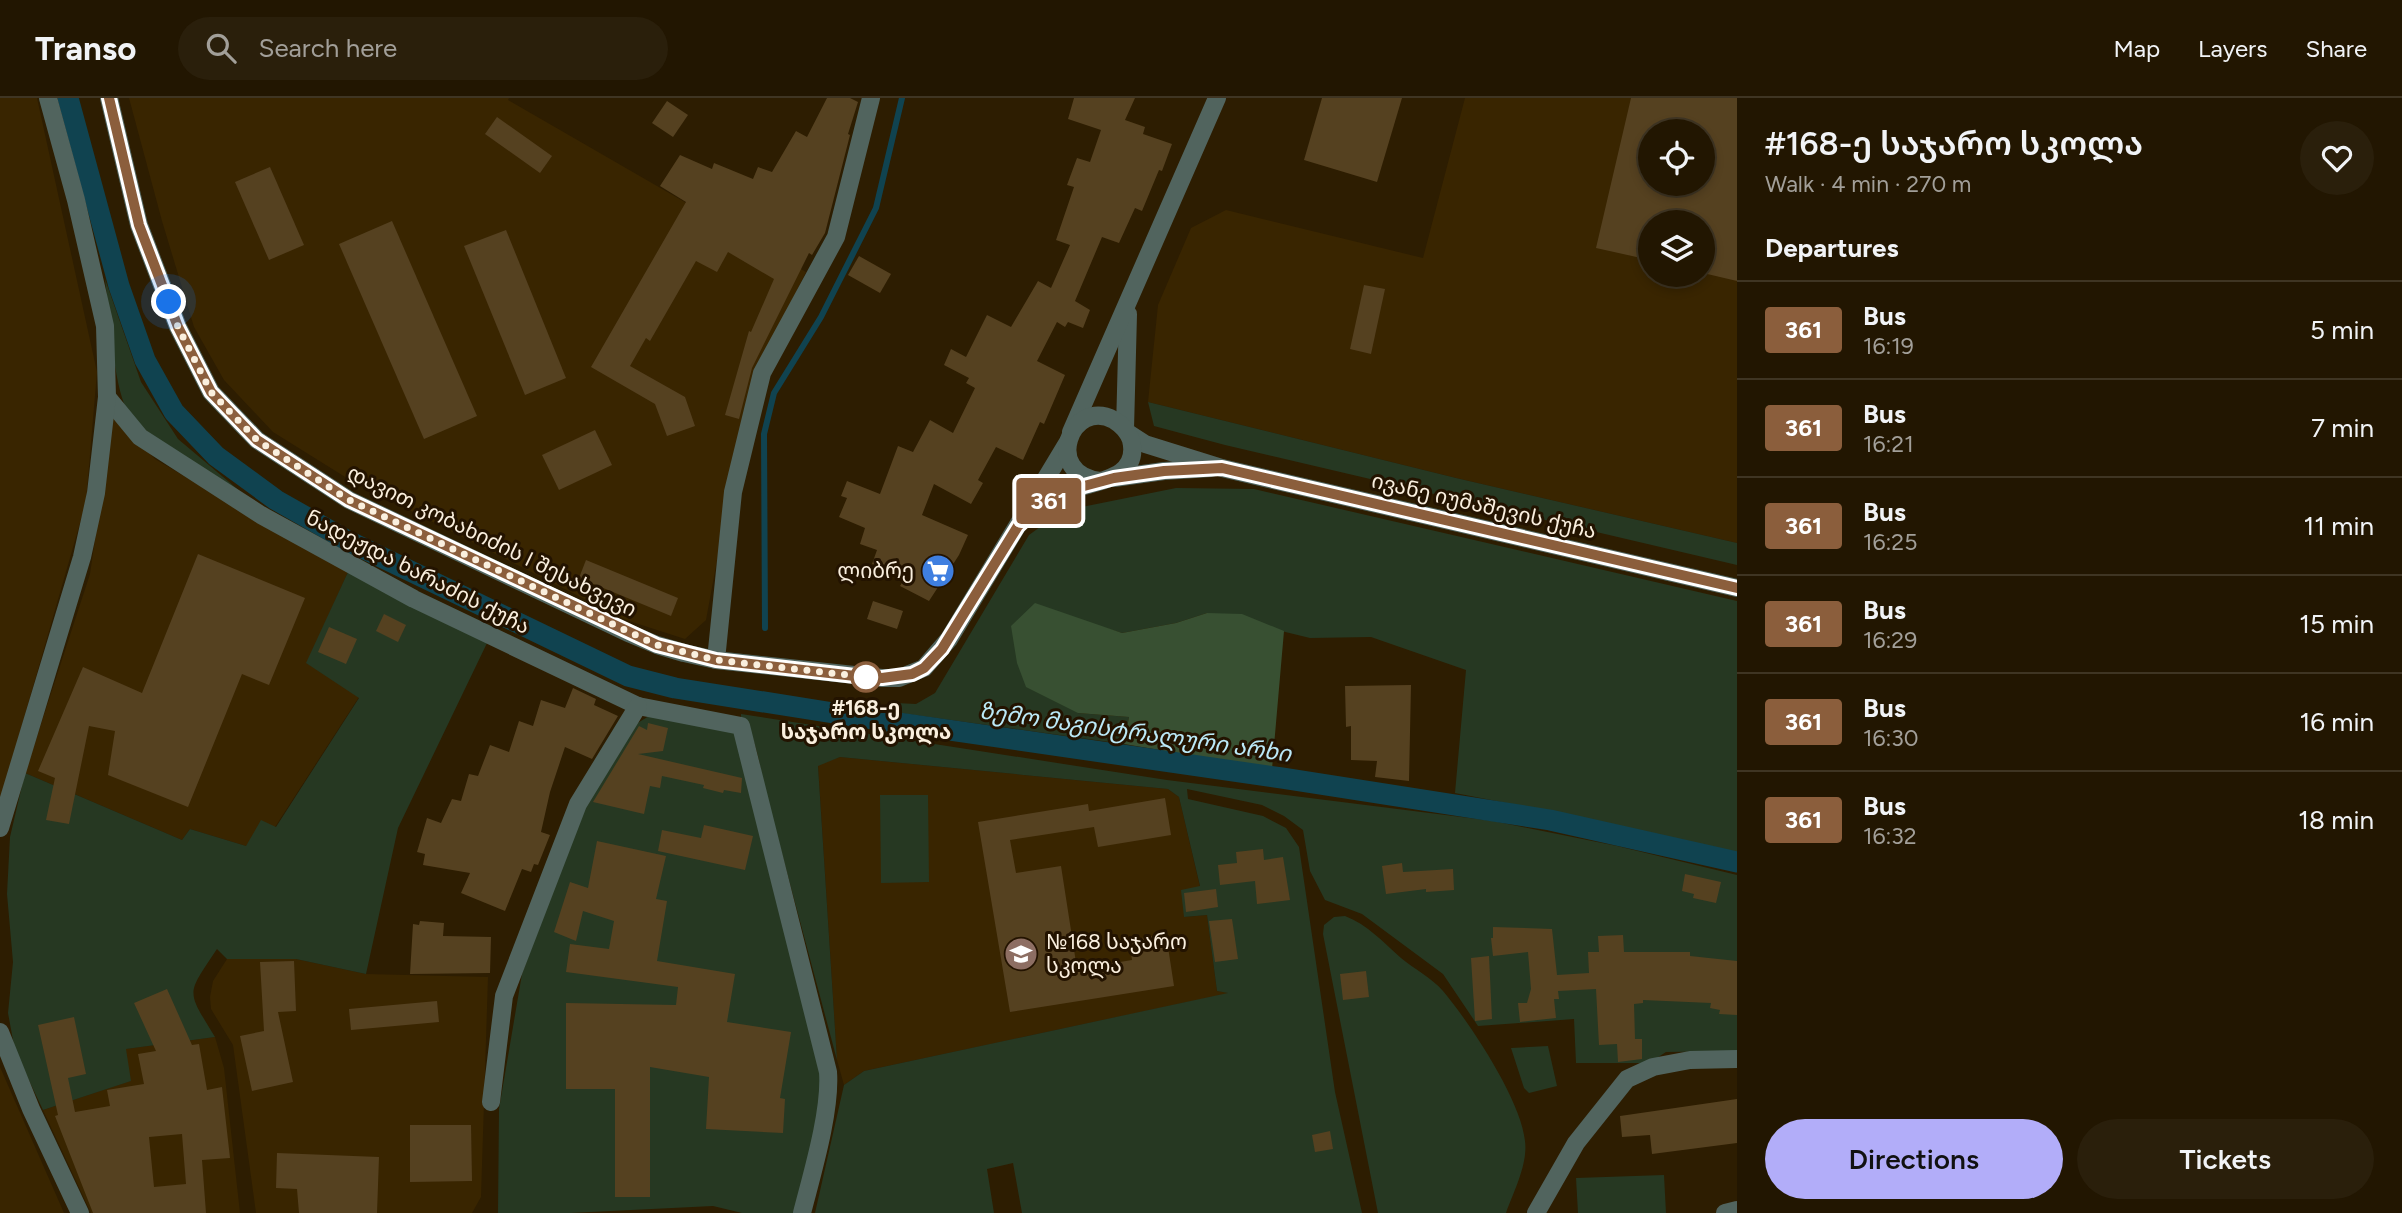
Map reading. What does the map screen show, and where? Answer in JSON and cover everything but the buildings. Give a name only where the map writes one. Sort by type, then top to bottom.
[{"type":"street","points":[[0,828],[82,557],[96,492],[107,397],[105,326],[76,200],[48,98]]},
{"type":"street","name":"დავით კობახიძის I შესახვევი","points":[[109,98],[139,225],[178,327],[211,392],[257,440],[349,500],[657,645],[716,660],[882,678],[912,674],[924,668],[949,639],[1018,526],[1069,437],[1217,98]]},
{"type":"street","points":[[716,660],[733,492],[762,373],[836,237],[872,98]]},
{"type":"street","points":[[1127,431],[1108,417],[1087,418],[1069,437],[1067,452],[1074,470],[1082,476],[1107,480],[1127,466],[1130,458],[1131,441],[1127,431],[1128,307]]},
{"type":"street","name":"ნადეჟდა ხარაძის ქუჩა","points":[[107,397],[140,437],[261,515],[414,599],[638,706],[741,726],[828,1072],[829,1084],[817,1153],[802,1213]]},
{"type":"street","name":"ივანე იუმაშევის ქუჩა","points":[[1127,431],[1145,444],[1222,468],[1737,588]]},
{"type":"street","name":"ივანე იუმაშევის ქუჩა","points":[[1107,480],[1164,471],[1222,468]]},
{"type":"street","name":"დავით კობახიძის I შესახვევი","points":[[1018,526],[1054,497],[1107,480]]},
{"type":"street","points":[[491,1102],[504,996],[578,804],[638,706]]},
{"type":"street","points":[[0,1032],[31,1109],[80,1213]]},
{"type":"street","points":[[1536,1213],[1576,1143],[1627,1079],[1653,1067],[1690,1060],[1737,1059]]},
{"type":"street","points":[[1726,1213],[1737,1210]]},
{"type":"shaded area","points":[[0,98],[37,98],[97,372],[86,502],[0,802]]},
{"type":"shaded area","points":[[129,98],[509,98],[508,100],[806,272],[760,364],[722,533],[706,620],[685,639],[626,620],[350,480],[273,432],[224,380],[194,327]]},
{"type":"shaded area","points":[[1465,98],[1737,98],[1737,543],[1456,478],[1148,402],[1158,305],[1191,228],[1226,210],[1423,258]]},
{"type":"shaded area","points":[[113,416],[155,459],[348,572],[307,663],[359,697],[275,827],[246,846],[190,829],[182,840],[25,773],[90,574]]},
{"type":"shaded area","name":"№168 საჯარო სკოლა","points":[[840,757],[1168,789],[1179,797],[1200,887],[1184,917],[1207,915],[1217,991],[1230,993],[864,1071],[844,1085],[837,1060],[818,765]]},
{"type":"shaded area","points":[[227,959],[296,959],[366,974],[488,977],[481,1197],[472,1213],[256,1213],[233,1045],[211,1009],[213,981]]},
{"type":"shaded area","points":[[215,1037],[224,1068],[240,1213],[91,1213],[43,1110],[130,1081],[125,1049]]},
{"type":"shaded area","points":[[0,1067],[64,1213],[0,1213]]},
{"type":"green space","points":[[105,279],[141,382],[178,439],[248,498],[164,444],[127,410],[118,383]]},
{"type":"green space","points":[[1148,402],[1456,478],[1737,543],[1737,565],[1154,426]]},
{"type":"green space","points":[[1176,488],[1254,489],[1737,601],[1737,852],[1455,793],[1466,670],[1371,637],[1310,638],[1207,613],[1176,623],[1122,633],[1099,626],[1078,713],[1129,717],[1124,744],[893,712],[896,703],[916,704],[935,693],[1029,535],[1062,511]]},
{"type":"green space","points":[[348,572],[488,641],[398,828],[366,974],[296,959],[227,959],[217,949],[195,985],[194,993],[199,1010],[215,1037],[126,1049],[131,1081],[43,1110],[15,1051],[8,1013],[13,962],[7,894],[10,837],[25,773],[182,840],[190,829],[246,846],[261,820],[276,827],[359,698],[306,663]]},
{"type":"green space","points":[[1035,603],[1122,633],[1176,623],[1207,613],[1242,614],[1284,631],[1272,769],[1124,744],[1129,717],[1078,713],[1026,687],[1017,663],[1011,626]]},
{"type":"green space","points":[[741,714],[1167,780],[1493,821],[1617,846],[1737,875],[1737,1051],[1666,1052],[1649,1063],[1576,1063],[1574,1019],[1478,1026],[1443,974],[1362,914],[1325,900],[1310,871],[1303,830],[1262,805],[1187,789],[1188,799],[1263,816],[1286,828],[1299,847],[1335,1092],[1362,1213],[1022,1213],[1013,1163],[987,1169],[994,1213],[815,1213],[844,1085],[864,1071],[1228,993],[1217,991],[1207,915],[1184,917],[1181,890],[1200,886],[1179,797],[1168,789],[840,757],[818,766],[837,1060],[764,786],[757,750]]},
{"type":"green space","points":[[649,716],[733,727],[825,1085],[797,1213],[742,1213],[713,1206],[570,1213],[498,1213],[499,1109],[522,974],[581,814],[636,724]]},
{"type":"green space","points":[[880,795],[928,795],[929,882],[881,883]]},
{"type":"green space","points":[[1345,916],[1368,929],[1439,986],[1467,1022],[1493,1063],[1514,1105],[1525,1141],[1520,1177],[1506,1213],[1378,1213],[1323,934],[1324,925],[1334,917]]},
{"type":"green space","points":[[1548,1046],[1557,1086],[1529,1093],[1524,1088],[1511,1048]]},
{"type":"green space","points":[[1664,1175],[1666,1213],[1578,1213],[1576,1178]]},
{"type":"waterway","name":"ზემო მაგისტრალური არხი","points":[[68,98],[119,286],[145,360],[174,412],[216,456],[276,500],[348,541],[628,676],[675,688],[865,718],[1550,820],[1737,862]]},
{"type":"waterway","points":[[765,628],[764,434],[774,393],[821,317],[876,208],[902,98]]},
{"type":"bus line","name":"361","points":[[109,98],[139,225],[178,327],[211,392],[257,440],[349,500],[657,645],[716,660],[855,676],[899,678],[912,674],[924,668],[942,649],[1018,526],[1039,507],[1069,490],[1114,478],[1164,471],[1222,468],[1737,588]]},
{"type":"place","name":"ლიბრე","points":[[938,571]]},
{"type":"place","name":"#168-ე საჯარო სკოლა","points":[[866,677]]},
{"type":"place","name":"№168 საჯარო სკოლა","points":[[1021,954]]},
{"type":"route","points":[[169,302],[178,327],[211,392],[257,440],[349,500],[657,645],[716,660],[866,677]]}]
